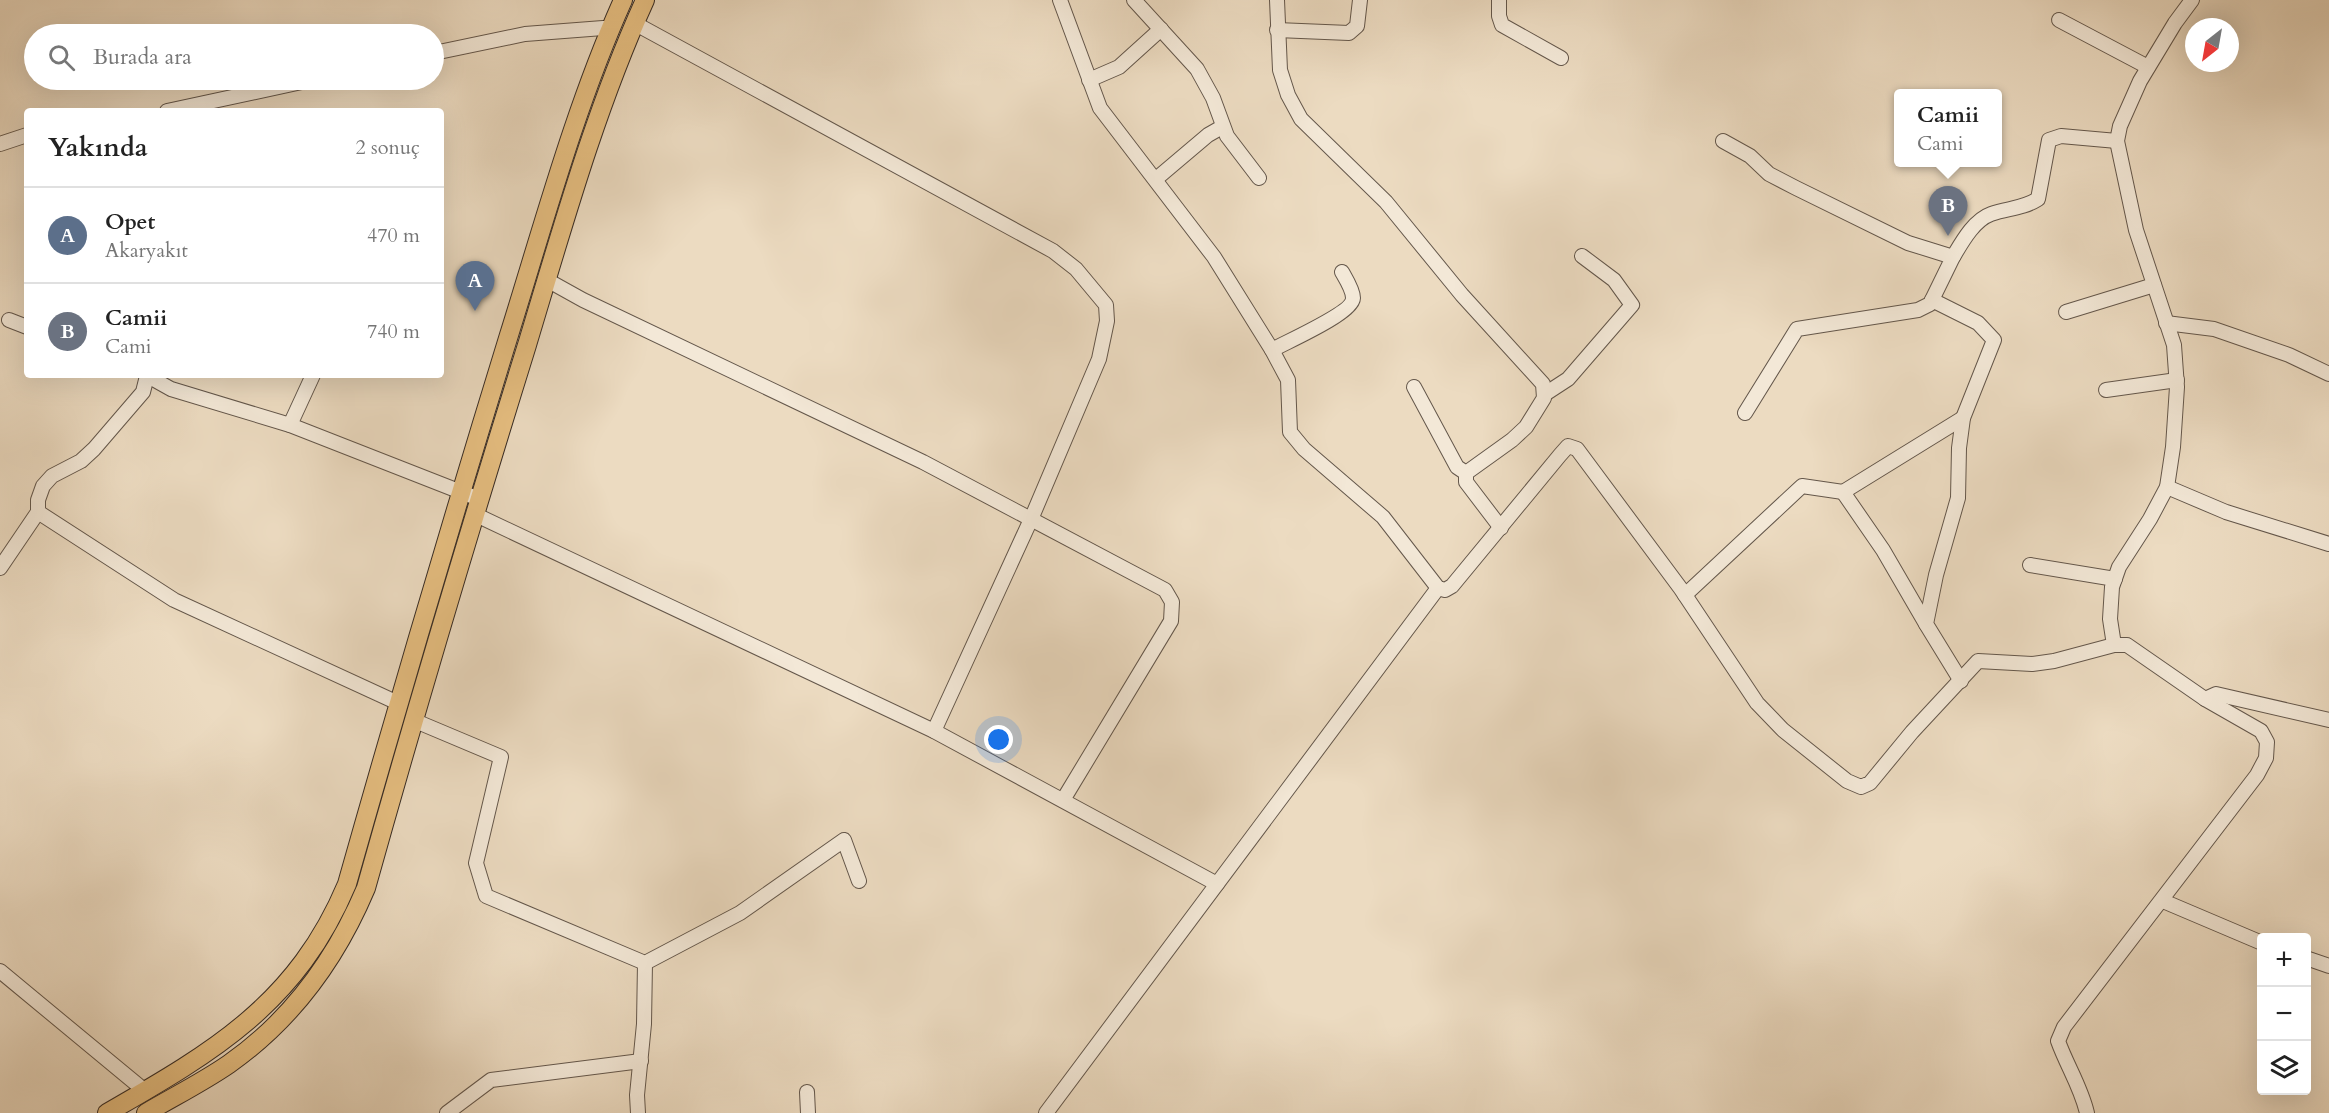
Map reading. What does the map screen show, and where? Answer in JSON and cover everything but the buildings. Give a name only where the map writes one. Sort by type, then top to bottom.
[{"type":"main road","points":[[107,1113],[210,1052],[242,1028],[292,977],[314,949],[330,921],[346,884],[460,493],[586,93],[610,29],[624,0]]},
{"type":"main road","points":[[146,1113],[228,1065],[253,1046],[296,1006],[331,959],[366,888],[476,507],[547,280],[603,104],[645,0]]},
{"type":"street","points":[[1060,0],[1100,108],[1214,257],[1288,380],[1290,432],[1304,449],[1383,517],[1438,588],[1445,590],[1452,586],[1568,446],[1577,449],[1684,595],[1757,703],[1783,730],[1847,781],[1861,787],[1870,783],[1912,732],[1978,661],[2032,664],[2054,661],[2114,645],[2127,645],[2205,699],[2261,731],[2267,742],[2266,758],[2257,775],[2163,901],[2064,1027],[2058,1041],[2063,1057],[2076,1077],[2087,1113]]},
{"type":"street","points":[[1134,0],[1203,79],[1214,98],[1222,127],[1259,178]]},
{"type":"street","points":[[1277,0],[1278,58],[1283,83],[1301,119],[1405,224],[1462,295],[1542,384],[1545,394]]},
{"type":"street","points":[[1277,30],[1349,33],[1357,26],[1360,0]]},
{"type":"street","points":[[1499,0],[1500,21],[1506,28],[1561,58]]},
{"type":"street","points":[[2114,645],[2109,619],[2119,567],[2150,519],[2167,487],[2173,447],[2176,380],[2174,345],[2136,230],[2117,141],[2120,126],[2148,67],[2192,0]]},
{"type":"street","points":[[2059,20],[2148,67]]},
{"type":"street","points":[[634,23],[1053,251],[1076,269],[1106,305],[1107,321],[1099,359],[1032,517],[934,731]]},
{"type":"street","points":[[444,51],[525,34],[610,29]]},
{"type":"street","points":[[1089,80],[1119,67],[1161,29]]},
{"type":"street","points":[[180,108],[264,90]]},
{"type":"street","points":[[1156,179],[1208,135],[1222,127]]},
{"type":"street","points":[[0,144],[24,136]]},
{"type":"street","points":[[1745,413],[1797,329],[1918,310],[1932,300],[1953,257],[1972,228],[1990,214],[2024,208],[2037,200],[2049,140],[2061,136],[2117,141]]},
{"type":"street","points":[[1723,141],[1750,156],[1769,174],[1796,188],[1908,243],[1953,257]]},
{"type":"street","points":[[1466,473],[1520,433],[1533,417],[1545,394],[1568,379],[1632,305],[1614,280],[1582,256]]},
{"type":"street","points":[[1272,350],[1336,316],[1350,304],[1353,294],[1342,272]]},
{"type":"street","points":[[547,280],[583,300],[923,462],[1032,517],[1165,590],[1172,602],[1172,621],[1063,800]]},
{"type":"street","points":[[2066,312],[2154,285]]},
{"type":"street","points":[[1926,624],[1936,575],[1958,498],[1959,448],[1963,418],[1994,340],[1978,323],[1932,300]]},
{"type":"street","points":[[9,320],[24,326]]},
{"type":"street","points":[[2166,323],[2214,329],[2289,355],[2329,374]]},
{"type":"street","points":[[0,568],[38,512],[38,500],[43,486],[52,476],[81,461],[94,450],[143,392],[145,378]]},
{"type":"street","points":[[151,378],[171,389],[290,425],[460,493],[476,507],[934,731],[1217,884]]},
{"type":"street","points":[[290,425],[312,378]]},
{"type":"street","points":[[2106,390],[2176,380]]},
{"type":"street","points":[[1414,387],[1457,467],[1466,473]]},
{"type":"street","points":[[1684,595],[1802,486],[1843,492],[1963,418]]},
{"type":"street","points":[[1466,473],[1466,482],[1501,528]]},
{"type":"street","points":[[2167,487],[2226,512],[2329,544]]},
{"type":"street","points":[[1843,492],[1884,550],[1961,681]]},
{"type":"street","points":[[38,512],[174,600],[398,704]]},
{"type":"street","points":[[2030,565],[2115,579]]},
{"type":"street","points":[[1046,1113],[1438,588]]},
{"type":"street","points":[[2205,699],[2216,694],[2329,720]]},
{"type":"street","points":[[413,720],[501,757],[476,863],[486,896],[645,963]]},
{"type":"street","points":[[645,963],[740,913],[844,840],[859,880]]},
{"type":"street","points":[[2163,901],[2257,941]]},
{"type":"street","points":[[2311,959],[2329,966]]},
{"type":"street","points":[[638,1113],[645,963]]},
{"type":"street","points":[[0,971],[145,1091]]},
{"type":"street","points":[[447,1113],[491,1080],[641,1061]]},
{"type":"street","points":[[807,1092],[808,1113]]},
{"type":"place","name":"Camii","points":[[1948,236]]},
{"type":"place","name":"Opet","points":[[475,311]]}]
